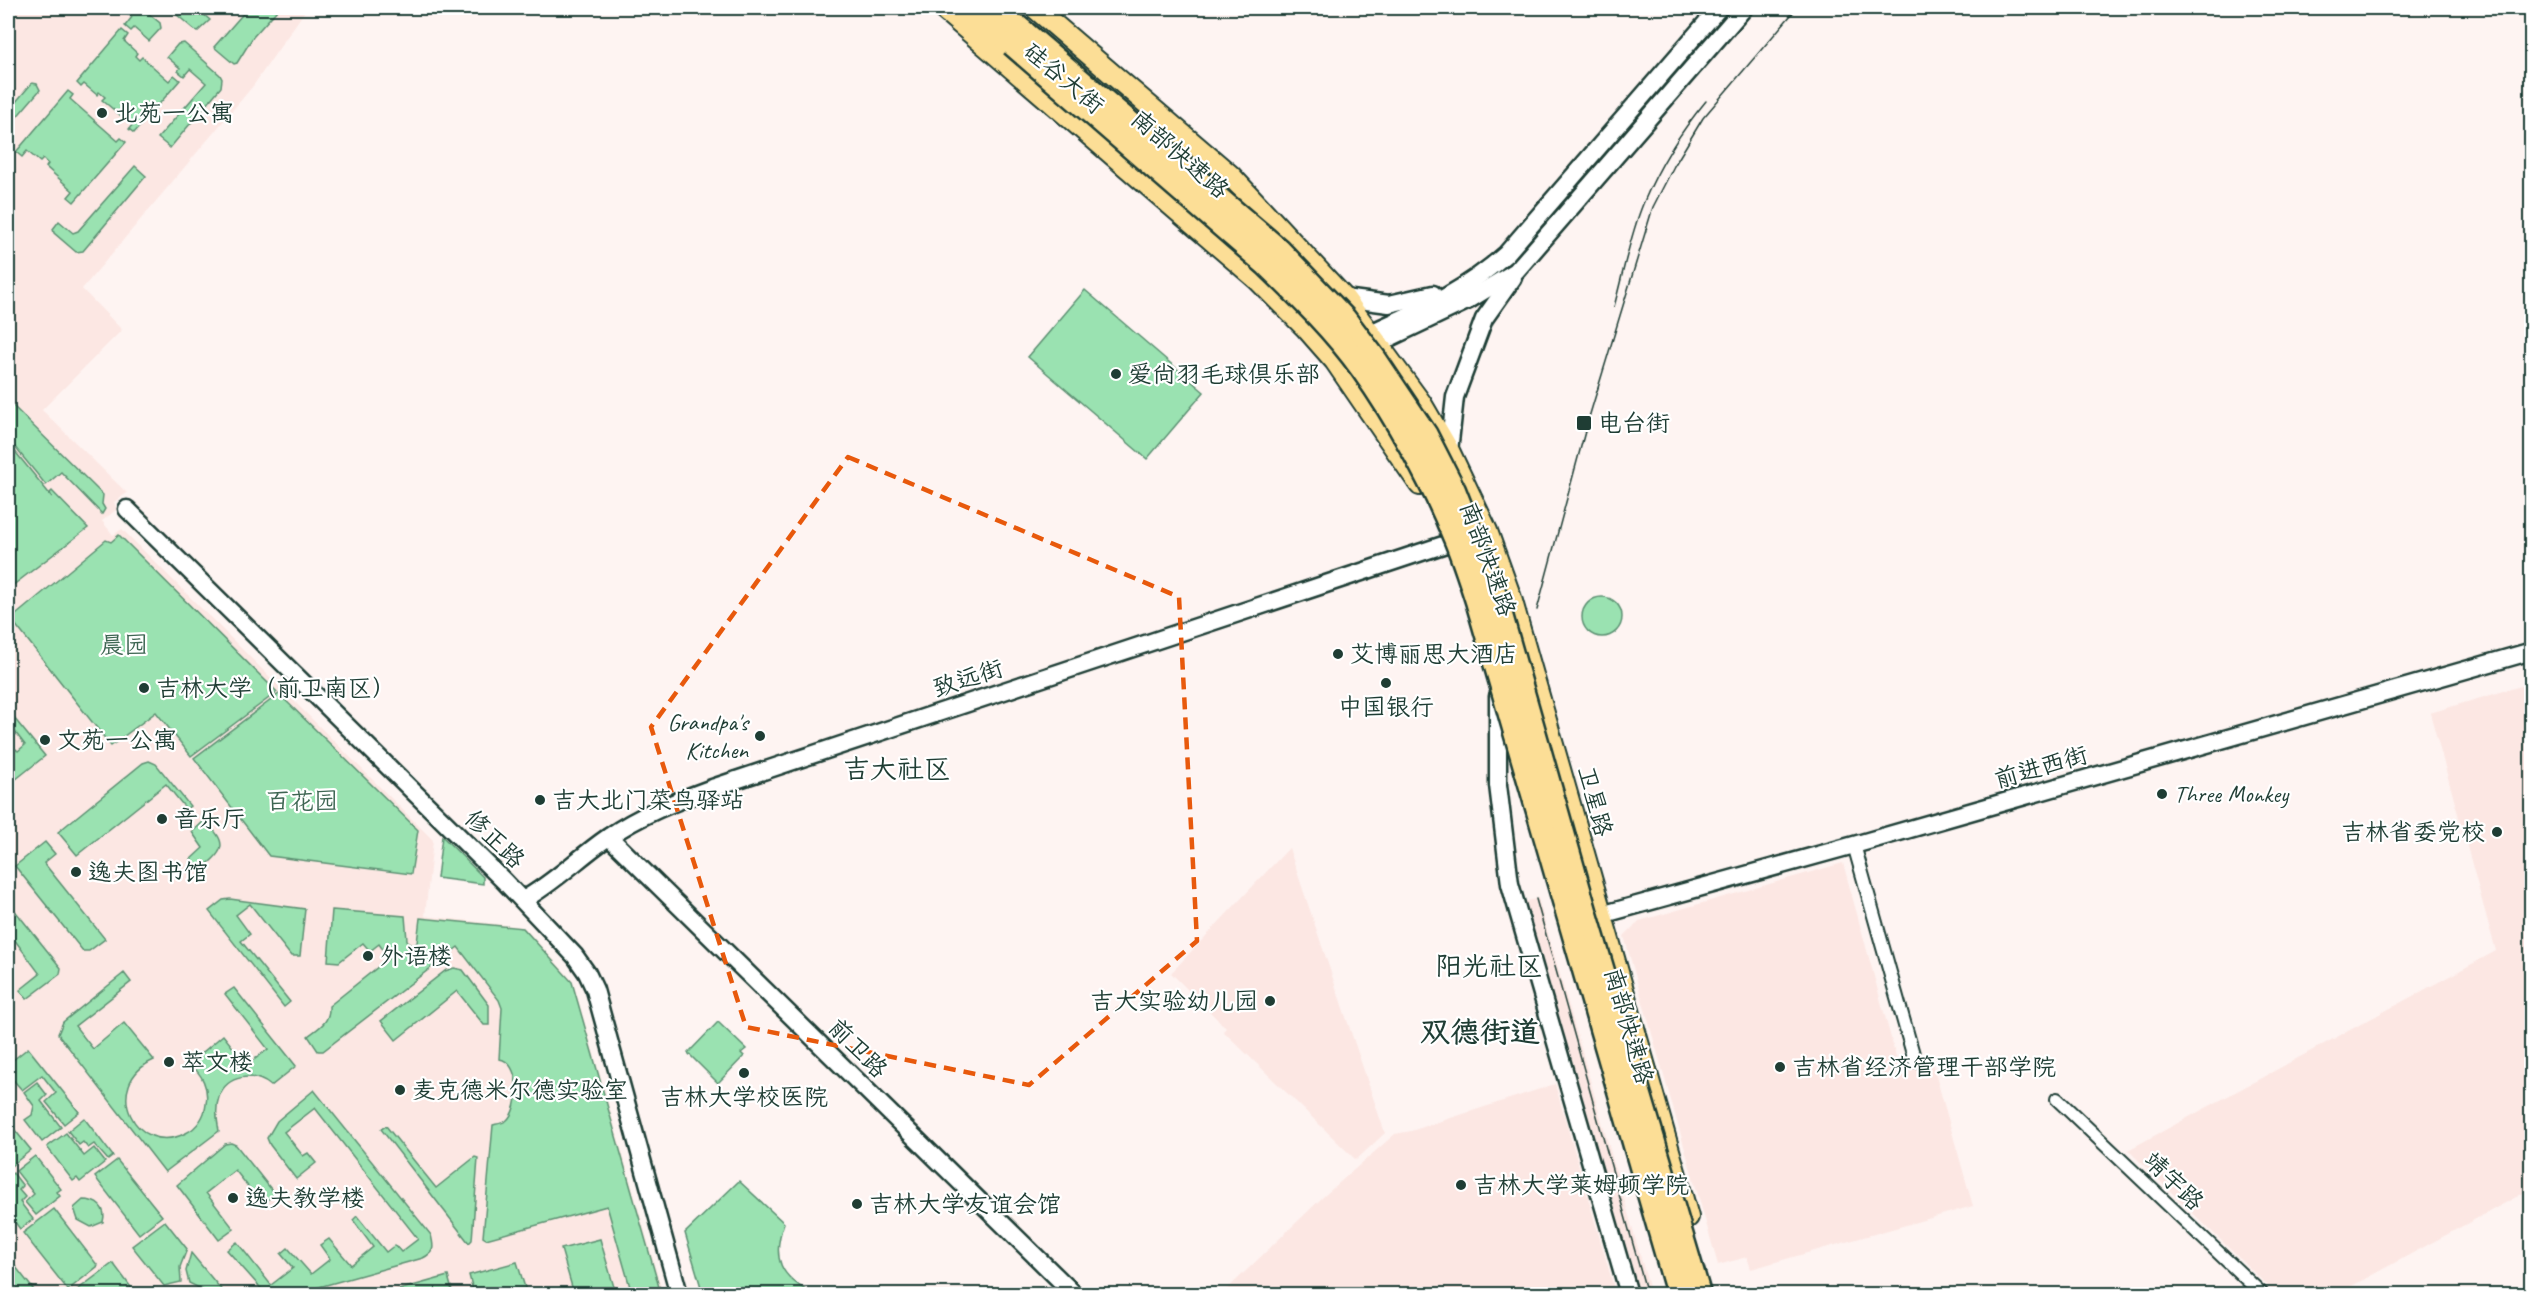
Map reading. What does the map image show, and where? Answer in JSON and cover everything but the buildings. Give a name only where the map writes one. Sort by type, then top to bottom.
[{"type":"highway","name":"南部快速路","points":[[970,8],[1018,38],[1293,264],[1344,318],[1375,359],[1425,435],[1454,490],[1495,594],[1586,914],[1699,1294]]},
{"type":"highway","name":"南部快速路","points":[[996,8],[1018,38],[1298,296],[1361,368],[1397,424],[1454,535],[1477,600],[1678,1294]]},
{"type":"main road","name":"硅谷大街","points":[[942,8],[1258,280],[1335,361]]},
{"type":"main road","name":"硅谷大街","points":[[1035,8],[1230,175],[1344,298],[1374,339]]},
{"type":"main road","name":"卫星路","points":[[1374,339],[1421,403],[1449,451],[1487,531],[1510,598],[1710,1294]]},
{"type":"main road","points":[[1335,361],[1408,465],[1431,502],[1449,543],[1498,696],[1669,1294]]},
{"type":"street","points":[[1335,361],[1457,292],[1484,274],[1506,254],[1719,8]]},
{"type":"street","points":[[1374,339],[1469,300],[1516,271],[1744,8]]},
{"type":"street","points":[[1449,451],[1455,397],[1484,319],[1510,286],[1516,271]]},
{"type":"street","points":[[1344,298],[1389,304],[1399,303],[1427,297],[1484,274]]},
{"type":"street","name":"修正路","points":[[127,508],[523,900],[575,956],[587,973],[595,990],[679,1294]]},
{"type":"street","name":"致远街","points":[[523,900],[546,887],[609,837],[648,813],[715,787],[1449,543]]},
{"type":"street","name":"前进西街","points":[[1563,925],[1854,845],[2532,651]]},
{"type":"street","points":[[1498,696],[1498,785],[1510,884],[1629,1294]]},
{"type":"street","name":"前卫路","points":[[609,837],[1074,1294]]},
{"type":"street","points":[[1854,845],[1915,1060]]},
{"type":"street","name":"靖宇路","points":[[2056,1099],[2262,1294]]},
{"type":"highlighted area","points":[[848,457],[1179,597],[1197,941],[1029,1085],[746,1027],[651,727]]},
{"type":"shaded area","name":"吉林大学（前卫南区）","points":[[8,8],[307,8],[253,86],[82,289],[122,330],[42,410],[127,493],[114,502],[117,509],[102,521],[113,535],[122,529],[433,840],[425,916],[524,927],[573,981],[663,1294],[8,1294]]},
{"type":"shaded area","points":[[2531,683],[2531,1189],[2337,1294],[2276,1294],[2128,1150],[2496,951],[2430,713]]},
{"type":"shaded area","name":"吉大实验幼儿园","points":[[1289,848],[1385,1133],[1356,1160],[1223,1031],[1226,1028],[1171,973]]},
{"type":"shaded area","name":"吉林省经济管理干部学院","points":[[1843,863],[1900,1071],[1932,1062],[1973,1206],[1751,1269],[1747,1257],[1718,1265],[1624,936],[1639,921]]},
{"type":"shaded area","points":[[1538,898],[1651,1294],[1637,1294],[1524,902]]},
{"type":"shaded area","name":"吉林大学莱姆顿学院","points":[[1555,1084],[1616,1294],[1222,1294],[1324,1196],[1395,1134],[1411,1131]]},
{"type":"green space","points":[[121,8],[142,8],[160,23],[161,28],[149,41],[134,28],[131,31],[125,26],[132,17]]},
{"type":"green space","points":[[169,8],[196,8],[210,20],[197,32]]},
{"type":"green space","points":[[248,8],[279,8],[253,37],[237,63],[234,64],[214,47]]},
{"type":"green space","points":[[122,30],[128,35],[124,41],[137,53],[135,56],[139,60],[142,57],[169,81],[174,75],[180,80],[134,133],[129,129],[132,125],[102,100],[105,97],[99,92],[97,95],[84,84],[81,87],[77,83]]},
{"type":"green space","points":[[184,43],[220,75],[221,87],[170,148],[158,138],[206,83],[190,69],[184,76],[178,71],[180,68],[167,57],[178,44]]},
{"type":"green space","points":[[32,83],[37,84],[40,90],[8,127],[8,111]]},
{"type":"green space","points":[[68,91],[73,95],[70,99],[118,141],[121,138],[126,142],[74,202],[68,197],[73,191],[46,167],[48,164],[43,159],[40,162],[27,151],[22,157],[16,152]]},
{"type":"green space","points":[[135,166],[146,176],[83,251],[76,252],[54,233],[53,229],[59,221],[73,233],[78,231]]},
{"type":"green space","name":"爱尚羽毛球俱乐部","points":[[1085,290],[1204,392],[1147,459],[1028,357]]},
{"type":"green space","points":[[8,401],[103,495],[102,504],[105,509],[102,514],[61,472],[46,485],[14,446],[8,451]]},
{"type":"green space","points":[[13,449],[52,497],[50,493],[52,491],[88,528],[8,589],[8,453]]},
{"type":"green space","name":"晨园","points":[[119,535],[277,692],[191,756],[156,712],[111,746],[11,619],[106,540],[111,542]]},
{"type":"green space","points":[[1602,597],[1616,603],[1622,617],[1616,631],[1602,637],[1588,631],[1582,617],[1588,603]]},
{"type":"green space","name":"百花园","points":[[279,694],[418,830],[411,874],[269,856],[194,758]]},
{"type":"green space","points":[[14,718],[45,756],[15,780],[8,769],[8,759],[16,749],[18,751],[25,745],[8,723]]},
{"type":"green space","points":[[149,761],[156,764],[190,806],[186,809],[166,784],[77,855],[58,832],[143,763]]},
{"type":"green space","points":[[204,821],[218,836],[221,848],[213,859],[199,871],[191,859],[203,848],[192,832]]},
{"type":"green space","points":[[442,836],[483,877],[483,884],[437,878]]},
{"type":"green space","points":[[45,842],[55,854],[44,863],[105,939],[89,951],[83,951],[15,866]]},
{"type":"green space","points":[[223,900],[305,909],[300,956],[291,956],[250,904],[236,915],[250,934],[241,941],[290,1002],[284,1007],[209,911]]},
{"type":"green space","points":[[8,902],[61,968],[60,974],[27,999],[20,990],[40,974],[8,931]]},
{"type":"green space","points":[[332,910],[405,916],[407,940],[411,946],[417,943],[420,918],[523,928],[572,982],[661,1294],[632,1294],[607,1206],[486,1239],[483,1237],[493,1125],[505,1122],[511,1115],[516,1097],[516,1086],[511,1068],[499,1059],[502,1008],[499,1000],[458,947],[323,1051],[318,1051],[308,1036],[326,1020],[329,1006],[389,958],[379,944],[370,951],[363,943],[339,962],[328,961]]},
{"type":"green space","points":[[454,968],[463,970],[489,1005],[489,1025],[484,1025],[457,991],[396,1040],[381,1021],[445,971]]},
{"type":"green space","points":[[124,973],[131,982],[75,1026],[93,1049],[124,1023],[154,1060],[138,1071],[129,1085],[127,1100],[131,1115],[139,1128],[152,1136],[168,1138],[186,1133],[200,1121],[204,1113],[206,1092],[201,1076],[189,1064],[223,1035],[247,1065],[268,1049],[225,994],[234,988],[296,1066],[271,1086],[249,1077],[234,1080],[228,1084],[218,1101],[219,1131],[165,1172],[58,1034],[63,1022]]},
{"type":"green space","points":[[718,1022],[746,1049],[741,1053],[744,1056],[718,1083],[688,1053]]},
{"type":"green space","points":[[28,1048],[79,1112],[64,1124],[46,1102],[56,1093],[42,1075],[22,1090],[8,1074],[8,1064]]},
{"type":"green space","points":[[37,1082],[47,1095],[41,1101],[61,1127],[42,1142],[25,1120],[32,1115],[34,1106],[24,1092]]},
{"type":"green space","points":[[314,1090],[431,1235],[433,1249],[423,1258],[294,1294],[266,1294],[227,1250],[237,1242],[271,1285],[293,1268],[281,1254],[288,1248],[311,1274],[330,1259],[320,1245],[329,1239],[351,1265],[373,1247],[353,1220],[357,1216],[386,1252],[395,1245],[401,1252],[418,1239],[315,1108],[284,1132],[303,1156],[308,1153],[316,1163],[296,1179],[270,1145],[267,1138],[277,1121]]},
{"type":"green space","points":[[84,1118],[113,1156],[108,1160],[94,1144],[88,1148],[83,1142],[79,1145],[68,1131]]},
{"type":"green space","points":[[386,1126],[436,1188],[475,1157],[478,1158],[472,1240],[469,1243],[381,1129]]},
{"type":"green space","points":[[14,1129],[31,1150],[11,1166],[8,1161],[8,1134]]},
{"type":"green space","points":[[66,1133],[84,1156],[94,1148],[105,1162],[80,1182],[77,1178],[73,1181],[47,1147]]},
{"type":"green space","points":[[225,1144],[236,1145],[275,1194],[262,1204],[235,1170],[206,1193],[234,1229],[219,1240],[177,1185]]},
{"type":"green space","points":[[35,1156],[61,1189],[57,1192],[60,1196],[36,1215],[25,1202],[34,1194],[16,1171]]},
{"type":"green space","points":[[117,1160],[162,1216],[139,1234],[95,1177]]},
{"type":"green space","points":[[13,1173],[23,1186],[19,1190],[25,1197],[20,1202],[33,1219],[20,1229],[8,1213],[8,1177]]},
{"type":"green space","points":[[739,1181],[784,1223],[778,1246],[781,1265],[793,1281],[813,1294],[703,1294],[685,1233]]},
{"type":"green space","points":[[83,1200],[93,1201],[100,1206],[104,1213],[103,1222],[91,1227],[78,1220],[74,1208]]},
{"type":"green space","points":[[54,1209],[98,1266],[68,1290],[23,1233]]},
{"type":"green space","points":[[165,1221],[187,1249],[180,1267],[181,1282],[164,1286],[132,1246]]},
{"type":"green space","points":[[600,1239],[616,1294],[574,1294],[561,1249]]},
{"type":"green space","points":[[191,1253],[225,1294],[211,1294],[189,1283],[186,1271]]},
{"type":"green space","points":[[8,1257],[37,1294],[8,1294]]},
{"type":"green space","points":[[517,1262],[527,1294],[474,1294],[469,1275]]},
{"type":"green space","points":[[113,1263],[136,1294],[72,1294]]},
{"type":"green space","points":[[448,1276],[453,1294],[384,1294]]},
{"type":"tram line","points":[[1537,610],[1587,424],[1653,207],[1703,118],[1797,8]]},
{"type":"tram line","points":[[1614,307],[1634,229],[1649,190],[1671,150],[1706,101]]},
{"type":"tram line","points":[[1536,899],[1647,1294]]},
{"type":"place","name":"北苑一公寓","points":[[102,113]]},
{"type":"place","name":"爱尚羽毛球俱乐部","points":[[1116,374]]},
{"type":"place","name":"电台街","points":[[1584,423]]},
{"type":"place","name":"艾博丽思大酒店","points":[[1338,654]]},
{"type":"place","name":"中国银行","points":[[1386,683]]},
{"type":"place","name":"吉林大学（前卫南区）","points":[[144,688]]},
{"type":"place","name":"Grandpa's Kitchen","points":[[760,736]]},
{"type":"place","name":"文苑一公寓","points":[[45,740]]},
{"type":"place","name":"Three Monkey","points":[[2162,794]]},
{"type":"place","name":"吉大北门菜鸟驿站","points":[[540,800]]},
{"type":"place","name":"音乐厅","points":[[162,819]]},
{"type":"place","name":"吉林省委党校","points":[[2497,832]]},
{"type":"place","name":"逸夫图书馆","points":[[76,872]]},
{"type":"place","name":"外语楼","points":[[368,956]]},
{"type":"place","name":"吉大实验幼儿园","points":[[1270,1001]]},
{"type":"place","name":"萃文楼","points":[[169,1062]]},
{"type":"place","name":"吉林省经济管理干部学院","points":[[1780,1067]]},
{"type":"place","name":"吉林大学校医院","points":[[744,1073]]},
{"type":"place","name":"麦克德米尔德实验室","points":[[400,1090]]},
{"type":"place","name":"吉林大学莱姆顿学院","points":[[1461,1185]]},
{"type":"place","name":"逸夫教学楼","points":[[233,1198]]},
{"type":"place","name":"吉林大学友谊会馆","points":[[857,1204]]},
{"type":"district","name":"吉大社区","points":[[897,769]]},
{"type":"district","name":"阳光社区","points":[[1489,966]]},
{"type":"district","name":"双德街道","points":[[1480,1032]]}]
